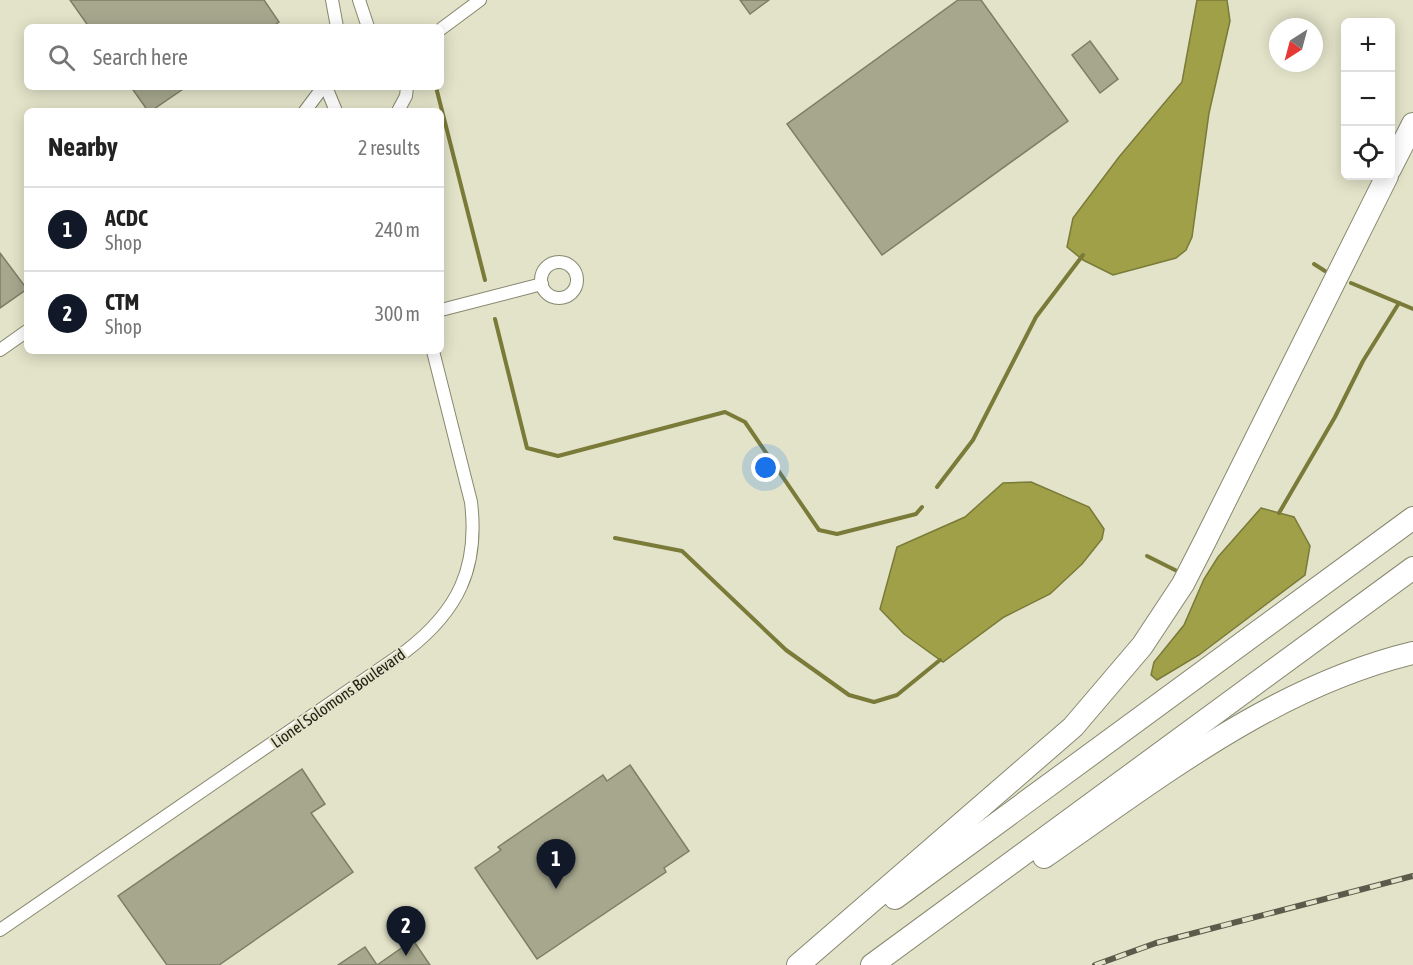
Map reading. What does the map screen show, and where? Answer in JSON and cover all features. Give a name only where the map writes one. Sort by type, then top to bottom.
[{"type":"highway","points":[[1395,160],[1413,124]]},
{"type":"highway","points":[[798,965],[1052,747],[1094,704],[1142,645],[1183,584],[1386,180]]},
{"type":"highway","points":[[804,965],[1413,518]]},
{"type":"highway","points":[[872,965],[1413,567]]},
{"type":"highway","points":[[887,965],[1228,732],[1318,685],[1413,653]]},
{"type":"street","points":[[332,0],[336,24]]},
{"type":"street","points":[[359,0],[367,24]]},
{"type":"street","points":[[444,27],[480,0]]},
{"type":"street","points":[[308,108],[322,90]]},
{"type":"street","points":[[326,90],[335,108]]},
{"type":"street","points":[[400,108],[407,90]]},
{"type":"street","points":[[444,309],[542,284]]},
{"type":"street","points":[[0,350],[24,333]]},
{"type":"street","name":"Lionel Solomons Boulevard","points":[[0,930],[406,651],[426,636],[454,602],[467,573],[471,556],[473,523],[471,502],[434,354]]},
{"type":"shaded area","points":[[1197,0],[1227,0],[1230,21],[1209,113],[1192,237],[1186,250],[1176,258],[1113,275],[1083,260],[1067,247],[1073,218],[1119,157],[1182,82]]},
{"type":"shaded area","points":[[1031,482],[1089,507],[1104,529],[1102,539],[1082,564],[1050,594],[1004,617],[943,662],[904,634],[880,609],[897,547],[965,517],[1003,483]]},
{"type":"shaded area","points":[[1261,508],[1294,517],[1310,546],[1305,575],[1199,655],[1157,680],[1151,675],[1154,662],[1184,625],[1204,579],[1218,557]]},
{"type":"building","points":[[70,0],[264,0],[279,22],[276,24],[87,24]]},
{"type":"building","points":[[740,0],[769,0],[750,14]]},
{"type":"building","points":[[958,0],[981,0],[1068,121],[882,255],[787,124]]},
{"type":"building","points":[[1090,41],[1118,79],[1100,93],[1072,55]]},
{"type":"building","points":[[133,90],[182,90],[155,108],[146,108]]},
{"type":"building","points":[[0,253],[24,285],[24,291],[0,308]]},
{"type":"building","points":[[630,765],[689,851],[664,868],[666,872],[537,959],[475,868],[501,850],[498,847],[603,775],[607,781]]},
{"type":"building","points":[[302,769],[325,804],[311,813],[353,872],[219,965],[167,965],[118,896]]},
{"type":"building","points":[[413,940],[430,965],[377,965]]},
{"type":"building","points":[[365,947],[377,965],[338,965]]},
{"type":"waterway","points":[[437,90],[441,108]]},
{"type":"waterway","points":[[444,119],[485,280]]},
{"type":"waterway","points":[[937,487],[973,440],[1036,317],[1083,255]]},
{"type":"waterway","points":[[1314,264],[1325,271]]},
{"type":"waterway","points":[[1351,283],[1413,309]]},
{"type":"waterway","points":[[1279,513],[1335,417],[1363,361],[1399,303]]},
{"type":"waterway","points":[[495,319],[527,448],[558,456],[725,412],[745,422],[819,530],[837,534],[916,514],[922,507]]},
{"type":"waterway","points":[[615,538],[682,551],[786,650],[849,695],[874,702],[897,695],[940,660]]},
{"type":"waterway","points":[[1147,556],[1175,570]]},
{"type":"railway","points":[[1095,965],[1156,943],[1413,876]]},
{"type":"place","name":"ACDC","points":[[556,889]]},
{"type":"place","name":"CTM","points":[[406,956]]}]
